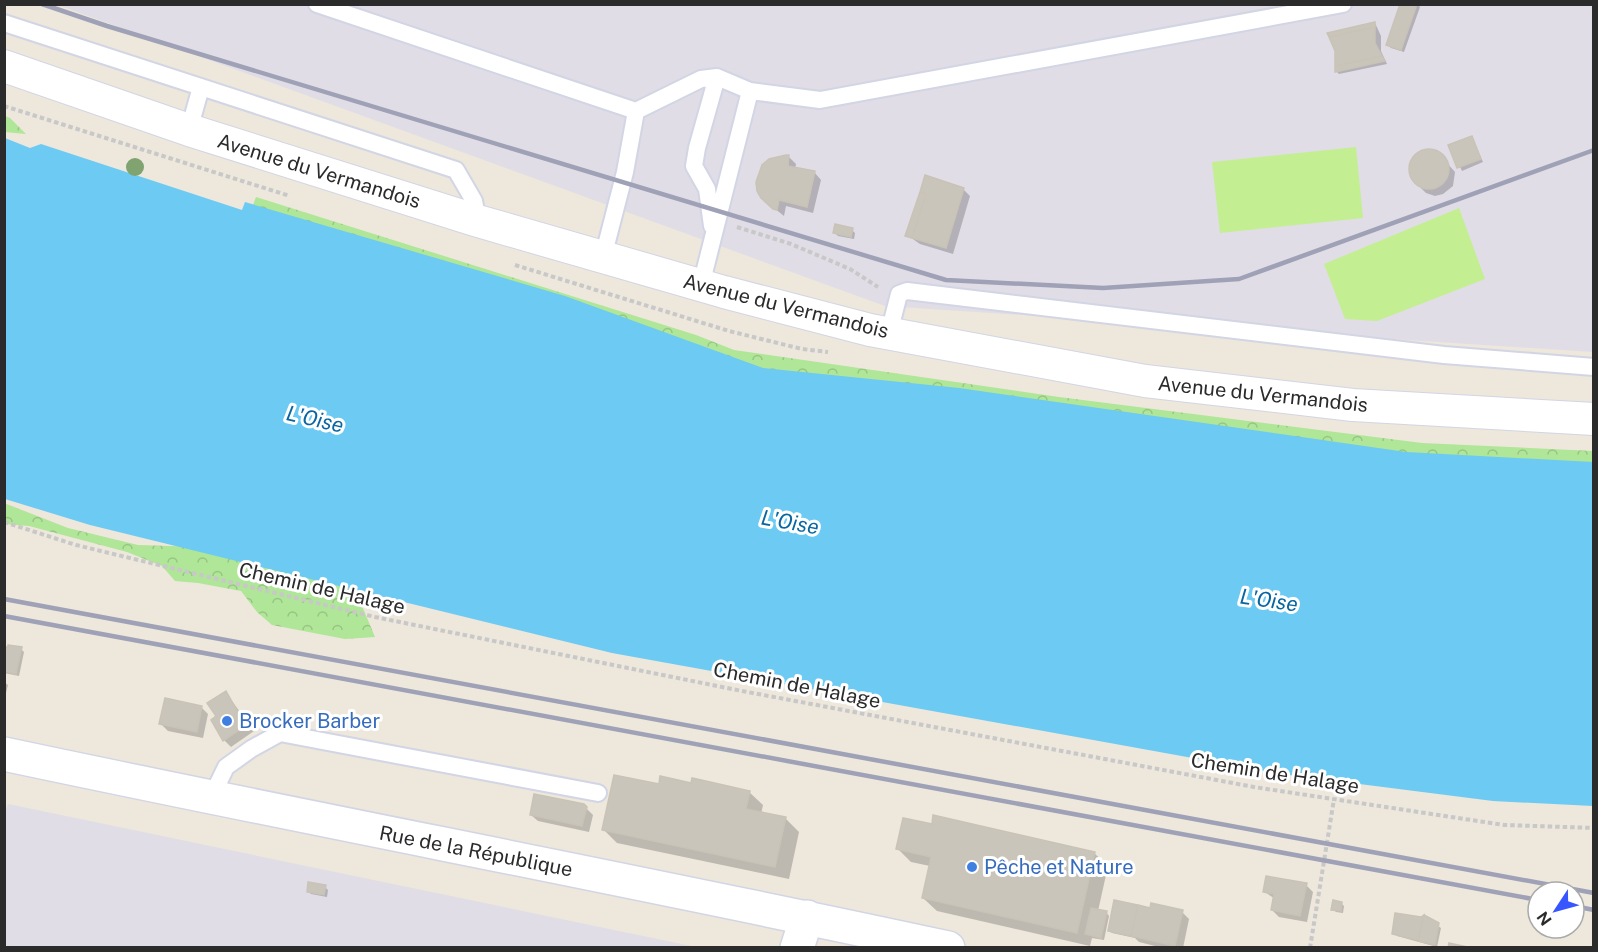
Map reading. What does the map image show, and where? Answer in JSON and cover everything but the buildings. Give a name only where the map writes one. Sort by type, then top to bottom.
[{"type":"main road","name":"Rue de la République","points":[[4,754],[211,798],[807,917],[948,948]]},
{"type":"main road","points":[[797,948],[807,917]]},
{"type":"street","name":"Avenue du Vermandois","points":[[4,66],[189,130],[478,221],[701,285],[889,333],[1145,381],[1353,405],[1593,419]]},
{"type":"lane","points":[[317,4],[636,111],[700,79],[717,77],[750,91],[820,100],[1343,4]]},
{"type":"lane","points":[[4,23],[456,170],[474,201],[478,221]]},
{"type":"lane","points":[[715,229],[707,189],[694,166],[717,77]]},
{"type":"lane","points":[[189,130],[201,87]]},
{"type":"lane","points":[[701,285],[750,91]]},
{"type":"lane","points":[[603,257],[625,172],[636,111]]},
{"type":"lane","points":[[889,333],[899,294],[907,291],[1444,355],[1593,367]]},
{"type":"lane","points":[[211,798],[226,767],[251,749],[280,733],[598,793]]},
{"type":"path","points":[[715,229],[791,244],[850,269],[874,286],[899,294]]},
{"type":"path","name":"Chemin de Halage","points":[[4,522],[76,545],[375,617],[742,691],[1254,787],[1504,825],[1593,828]]},
{"type":"path","points":[[1310,948],[1334,799]]},
{"type":"shaded area","points":[[58,5],[1593,5],[1593,352],[885,306]]},
{"type":"shaded area","points":[[8,804],[696,947],[5,948],[4,815]]},
{"type":"green space","points":[[5,116],[10,118],[26,134],[5,132]]},
{"type":"green space","points":[[1356,147],[1363,218],[1220,233],[1212,162]]},
{"type":"green space","points":[[256,197],[696,335],[734,350],[1059,397],[1422,443],[1593,451],[1593,476],[1433,470],[731,365],[253,205]]},
{"type":"green space","points":[[1459,208],[1485,279],[1377,321],[1345,319],[1324,264]]},
{"type":"green space","points":[[4,503],[68,528],[138,545],[202,547],[348,588],[362,606],[375,637],[345,639],[272,625],[257,612],[241,591],[175,581],[162,566],[127,552],[29,526],[5,524]]},
{"type":"water","name":"L'Oise","points":[[5,138],[30,148],[41,144],[242,210],[245,202],[565,296],[763,368],[959,388],[1406,452],[1593,462],[1593,806],[1493,801],[1281,774],[612,653],[90,525],[5,499]]},
{"type":"railway","points":[[42,4],[107,26],[946,280],[1103,288],[1239,279],[1594,150]]},
{"type":"railway","points":[[4,599],[1594,893]]},
{"type":"railway","points":[[4,616],[1526,898]]},
{"type":"railway","points":[[1586,908],[1594,910]]},
{"type":"place","name":"Brocker Barber","points":[[227,721]]},
{"type":"place","name":"Pêche et Nature","points":[[972,867]]}]
